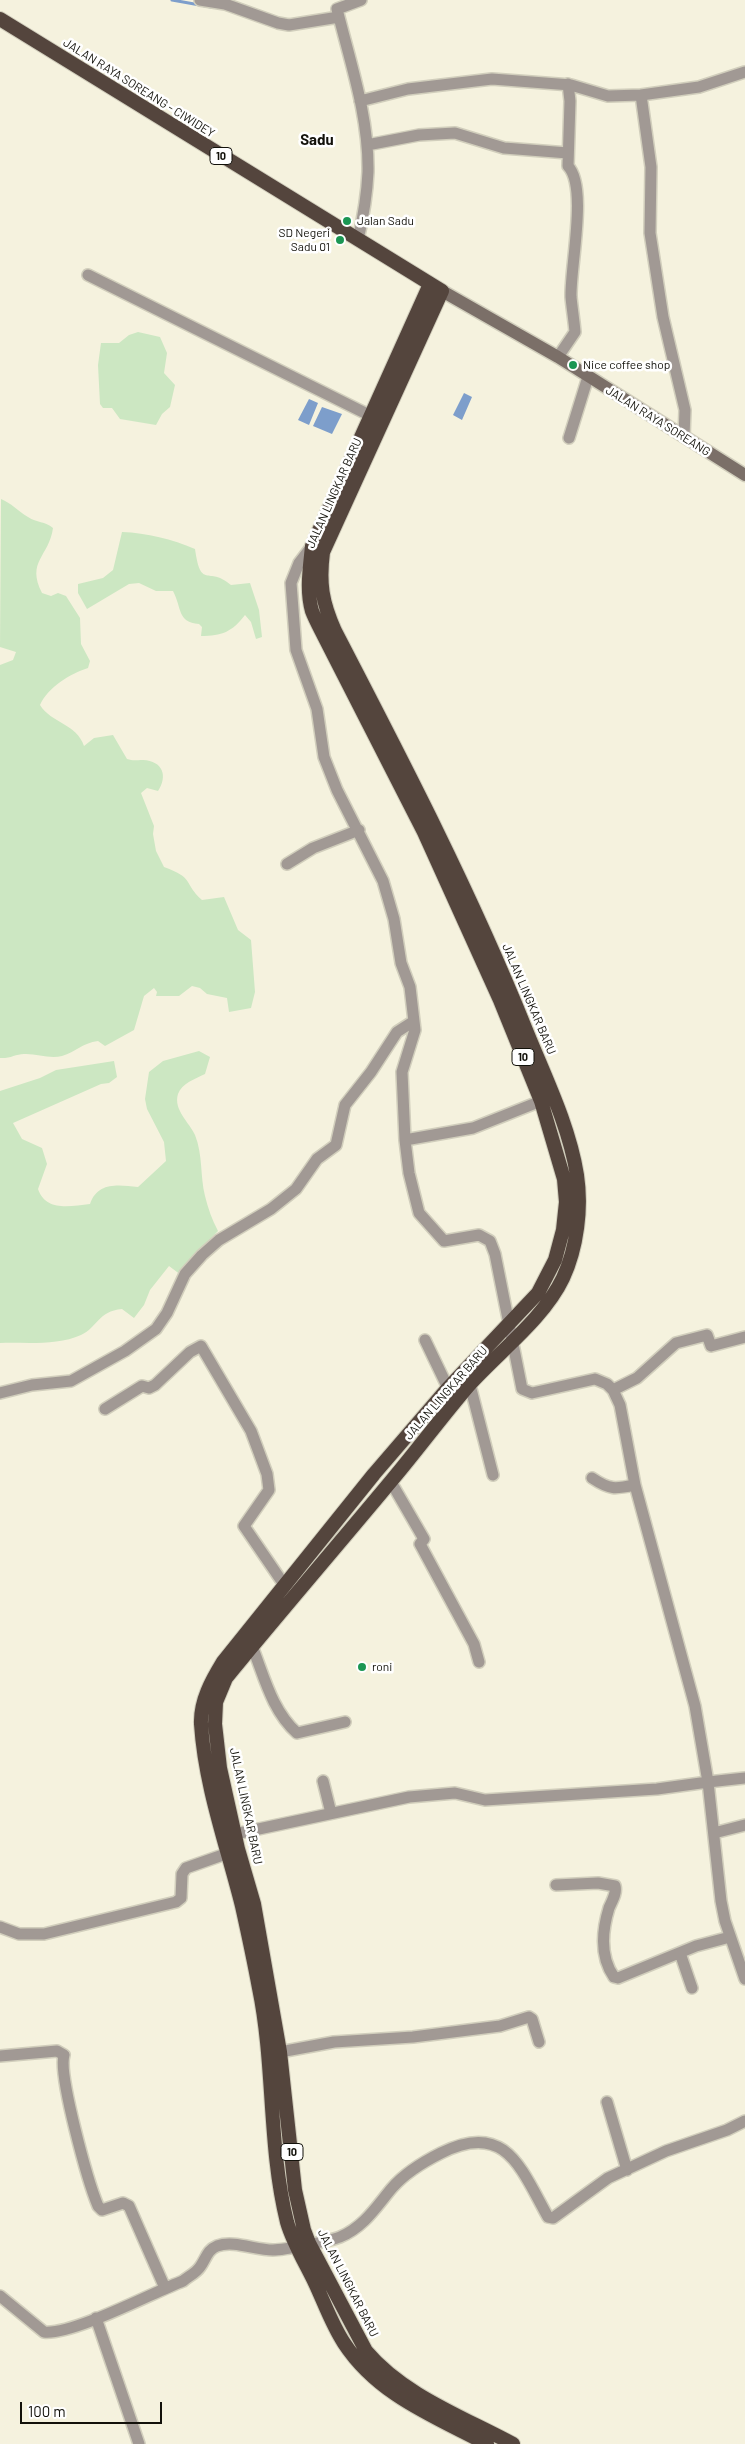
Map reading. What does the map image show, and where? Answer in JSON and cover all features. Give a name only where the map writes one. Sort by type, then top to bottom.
[{"type":"highway","name":"JALAN RAYA SOREANG - CIWIDEY","points":[[0,20],[436,287]]},
{"type":"highway","name":"JALAN LINGKAR BARU","points":[[436,287],[371,416],[312,546],[309,578],[312,611],[424,832],[500,1000],[541,1101],[564,1179],[566,1202],[564,1230],[556,1260],[547,1279],[529,1304],[448,1388],[374,1474],[223,1662],[211,1682],[203,1705],[201,1722],[208,1769],[232,1851],[254,1904],[280,2052],[295,2190],[304,2230],[303,2244],[343,2341],[376,2381],[409,2403],[487,2444]]},
{"type":"highway","name":"JALAN LINGKAR BARU","points":[[436,287],[323,552],[320,575],[327,613],[436,826],[512,995],[566,1129],[577,1174],[580,1201],[569,1262],[552,1296],[535,1318],[470,1385],[226,1678],[216,1702],[215,1724],[220,1768],[235,1834],[232,1851],[262,2005],[276,2163],[288,2224],[303,2244],[366,2351],[379,2367],[418,2394],[512,2444]]},
{"type":"main road","name":"JALAN RAYA SOREANG","points":[[436,287],[558,357],[745,475]]},
{"type":"street","points":[[200,0],[226,4],[278,23],[289,25],[361,0]]},
{"type":"street","points":[[337,8],[360,101],[367,145],[368,172],[365,207],[358,240]]},
{"type":"street","points":[[360,101],[408,90],[479,80],[568,84],[608,96],[641,95],[699,87],[745,72]]},
{"type":"street","points":[[558,357],[570,343],[575,332],[571,296],[577,222],[576,184],[574,172],[568,166],[570,101],[568,84]]},
{"type":"street","points":[[641,95],[651,167],[650,232],[663,317],[684,410],[684,437]]},
{"type":"street","points":[[367,145],[419,135],[455,133],[504,148],[568,153]]},
{"type":"street","points":[[88,275],[371,416]]},
{"type":"street","points":[[569,438],[588,377]]},
{"type":"street","points":[[312,546],[299,563],[291,583],[294,641],[317,709],[324,757],[336,790],[359,830],[383,881],[389,900],[401,963],[410,987],[415,1036],[402,1072],[405,1140],[409,1173],[419,1213],[444,1241],[478,1236],[490,1241],[495,1254],[510,1323],[520,1385],[527,1393],[602,1380],[613,1390],[620,1405],[635,1485],[695,1706],[708,1782],[721,1901],[730,1937],[745,1979]]},
{"type":"street","points":[[287,864],[313,848],[359,830]]},
{"type":"street","points":[[0,1393],[32,1385],[72,1381],[125,1351],[156,1328],[168,1313],[185,1274],[202,1255],[219,1240],[271,1209],[296,1189],[317,1159],[336,1145],[345,1105],[371,1072],[397,1032],[414,1021]]},
{"type":"street","points":[[405,1140],[473,1128],[541,1101]]},
{"type":"street","points":[[613,1390],[637,1378],[676,1343],[707,1335],[711,1346],[745,1337]]},
{"type":"street","points":[[425,1340],[448,1388]]},
{"type":"street","points":[[105,1409],[142,1386],[149,1388],[155,1385],[190,1352],[201,1346],[251,1431],[257,1447],[269,1490],[244,1526],[285,1586]]},
{"type":"street","points":[[470,1385],[494,1475]]},
{"type":"street","points":[[592,1478],[606,1487],[616,1489],[635,1485]]},
{"type":"street","points":[[391,1482],[424,1539],[420,1544],[474,1644],[479,1662]]},
{"type":"street","points":[[252,1646],[278,1710],[297,1733],[345,1722]]},
{"type":"street","points":[[235,1834],[410,1797],[455,1794],[485,1800],[657,1789],[745,1778]]},
{"type":"street","points":[[323,1781],[330,1813]]},
{"type":"street","points":[[714,1833],[745,1825]]},
{"type":"street","points":[[0,1926],[19,1934],[44,1934],[176,1902],[181,1898],[182,1874],[186,1868],[232,1851]]},
{"type":"street","points":[[556,1885],[598,1883],[615,1886],[616,1892],[605,1923],[603,1940],[606,1962],[614,1978],[680,1952],[730,1937]]},
{"type":"street","points":[[680,1952],[692,1988]]},
{"type":"street","points":[[280,2052],[334,2042],[413,2036],[500,2026],[529,2017],[532,2019],[539,2042]]},
{"type":"street","points":[[0,2056],[57,2051],[64,2055],[62,2069],[98,2206],[102,2210],[123,2203],[129,2206],[165,2288]]},
{"type":"street","points":[[607,2102],[627,2170]]},
{"type":"street","points":[[0,2296],[44,2332],[52,2332],[96,2318],[183,2281],[195,2272],[211,2249],[217,2246],[242,2246],[273,2250],[329,2240],[352,2231],[364,2222],[409,2172],[431,2158],[464,2143],[487,2142],[510,2156],[550,2218],[555,2218],[608,2178],[666,2151],[726,2130],[745,2121]]},
{"type":"street","points":[[96,2318],[139,2444]]},
{"type":"green space","points":[[138,332],[160,337],[167,353],[164,373],[175,385],[170,407],[162,414],[156,425],[120,419],[112,408],[103,408],[100,404],[98,365],[101,343],[119,343],[129,335]]},
{"type":"green space","points":[[1,499],[31,519],[53,528],[51,538],[37,566],[38,582],[42,593],[51,596],[58,593],[66,596],[80,618],[81,644],[90,661],[88,668],[67,678],[48,692],[40,705],[51,716],[76,733],[84,746],[94,738],[113,735],[127,759],[150,761],[162,770],[163,780],[158,791],[147,788],[141,793],[154,826],[153,834],[156,851],[164,867],[185,878],[202,900],[224,897],[238,930],[251,940],[255,992],[251,1008],[229,1012],[227,998],[207,994],[200,988],[192,986],[179,996],[156,996],[157,992],[154,988],[144,996],[134,1030],[105,1046],[98,1041],[62,1056],[23,1054],[0,1058],[0,665],[13,660],[16,652],[0,647]]},
{"type":"green space","points":[[122,532],[150,535],[186,545],[195,549],[197,562],[203,574],[223,579],[231,585],[250,583],[259,610],[262,637],[256,639],[251,622],[245,615],[226,632],[201,636],[202,627],[183,617],[173,591],[156,591],[139,583],[129,584],[87,609],[78,593],[78,584],[103,578],[113,570]]},
{"type":"green space","points":[[199,1051],[210,1057],[205,1074],[182,1087],[177,1100],[180,1111],[193,1130],[198,1143],[205,1196],[210,1214],[218,1231],[195,1255],[181,1275],[169,1266],[150,1290],[144,1305],[134,1318],[122,1309],[114,1310],[103,1316],[81,1335],[62,1341],[0,1343],[0,1091],[40,1078],[56,1070],[114,1061],[117,1077],[109,1083],[101,1084],[13,1123],[22,1139],[42,1148],[47,1164],[38,1189],[42,1196],[47,1201],[59,1206],[90,1204],[93,1197],[103,1188],[109,1186],[138,1187],[166,1161],[164,1142],[147,1109],[145,1099],[149,1072],[163,1061]]},
{"type":"water","points":[[464,393],[472,397],[462,420],[453,415]]},
{"type":"water","points":[[309,399],[318,403],[309,425],[298,420]]},
{"type":"water","points":[[322,407],[342,414],[332,434],[313,426]]},
{"type":"waterway","points":[[172,0],[211,7]]},
{"type":"place","name":"Jalan Sadu","points":[[347,221]]},
{"type":"place","name":"SD Negeri Sadu 01","points":[[340,240]]},
{"type":"place","name":"Nice coffee shop","points":[[573,365]]},
{"type":"place","name":"roni","points":[[362,1667]]},
{"type":"district","name":"Sadu","points":[[317,140]]}]
